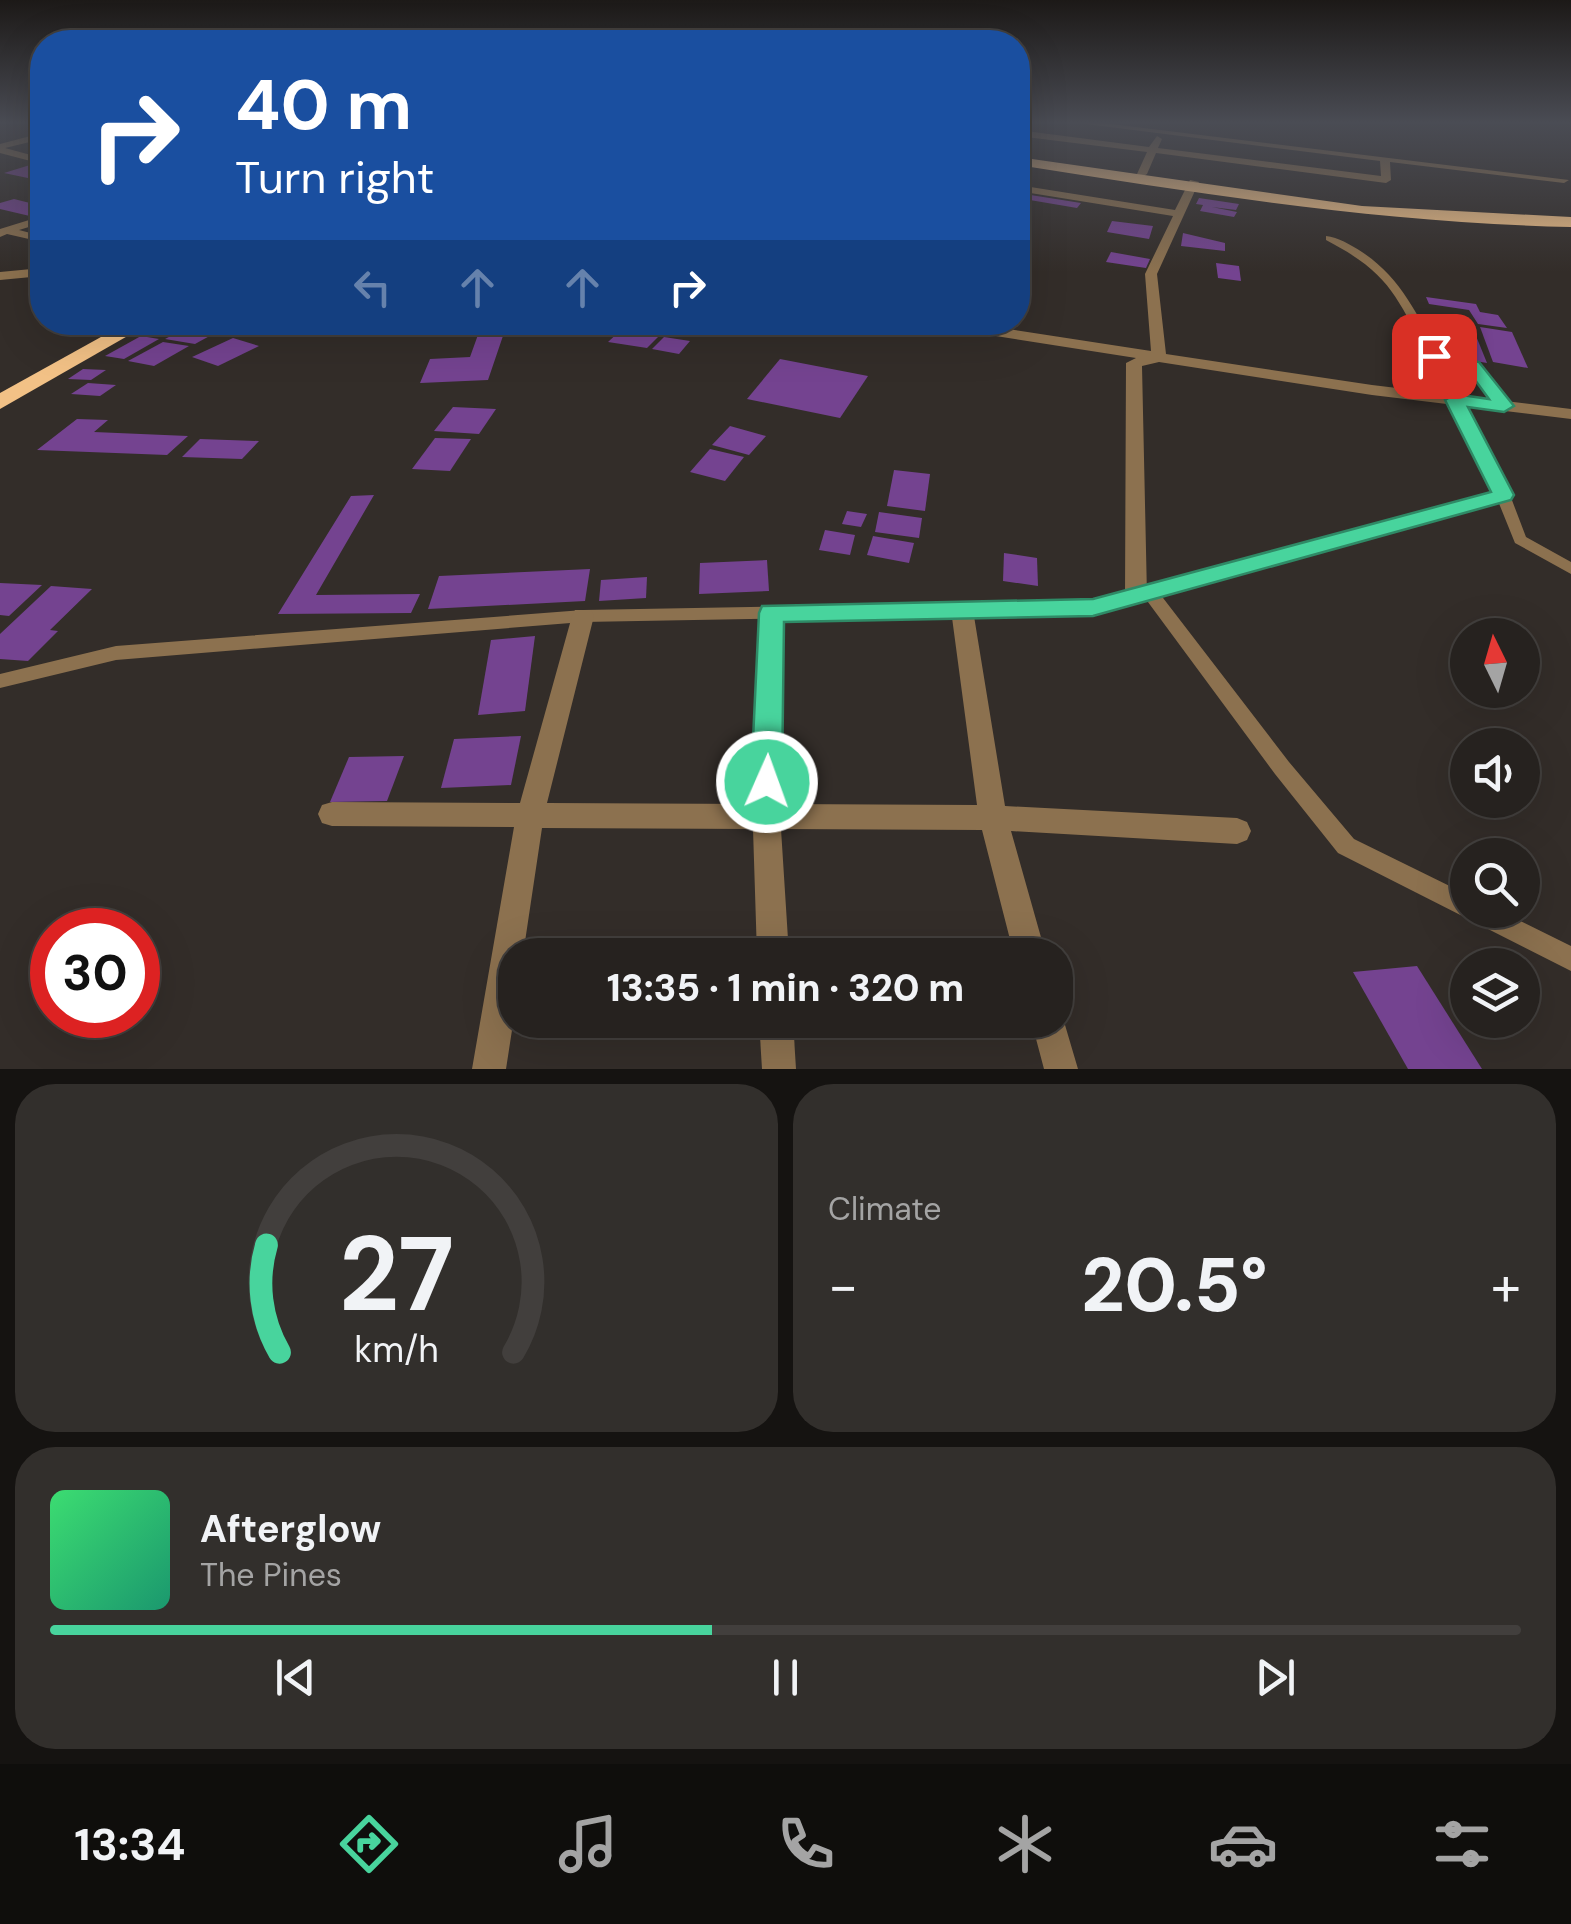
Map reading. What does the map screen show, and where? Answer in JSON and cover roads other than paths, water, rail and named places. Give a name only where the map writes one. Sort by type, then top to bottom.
[{"type":"highway","points":[[1111,172],[1420,218],[1571,222]]},
{"type":"highway","points":[[1126,172],[1193,184],[1442,212],[1571,214]]},
{"type":"highway","points":[[0,383],[88,335]]},
{"type":"highway","points":[[0,402],[121,335]]},
{"type":"street","points":[[1305,172],[1306,198]]},
{"type":"street","points":[[1320,172],[1386,180],[1386,172]]},
{"type":"street","points":[[1484,172],[1568,182]]},
{"type":"street","points":[[1159,358],[1152,274],[1193,184]]},
{"type":"street","points":[[1030,190],[1181,214]]},
{"type":"street","points":[[2,231],[30,223]]},
{"type":"street","points":[[2,231],[30,237]]},
{"type":"street","points":[[0,276],[30,273]]},
{"type":"street","points":[[1014,335],[1571,414]]},
{"type":"street","points":[[1142,594],[1134,363],[1159,358]]},
{"type":"street","points":[[962,610],[993,818],[1025,938]]},
{"type":"street","points":[[771,613],[766,816],[772,938]]},
{"type":"street","points":[[489,1069],[530,816],[583,616]]},
{"type":"street","points":[[332,814],[993,818],[1237,831]]},
{"type":"street","points":[[777,1038],[779,1069]]},
{"type":"street","points":[[1053,1038],[1061,1069]]},
{"type":"lane","points":[[1329,238],[1380,266],[1402,294],[1434,356],[1473,366],[1504,406]]},
{"type":"lane","points":[[1455,400],[1503,495],[1520,540],[1571,569]]},
{"type":"lane","points":[[0,681],[116,653],[583,616],[1093,608],[1503,495]]},
{"type":"lane","points":[[1142,594],[1346,846],[1450,898]]},
{"type":"lane","points":[[1509,928],[1571,960]]}]
